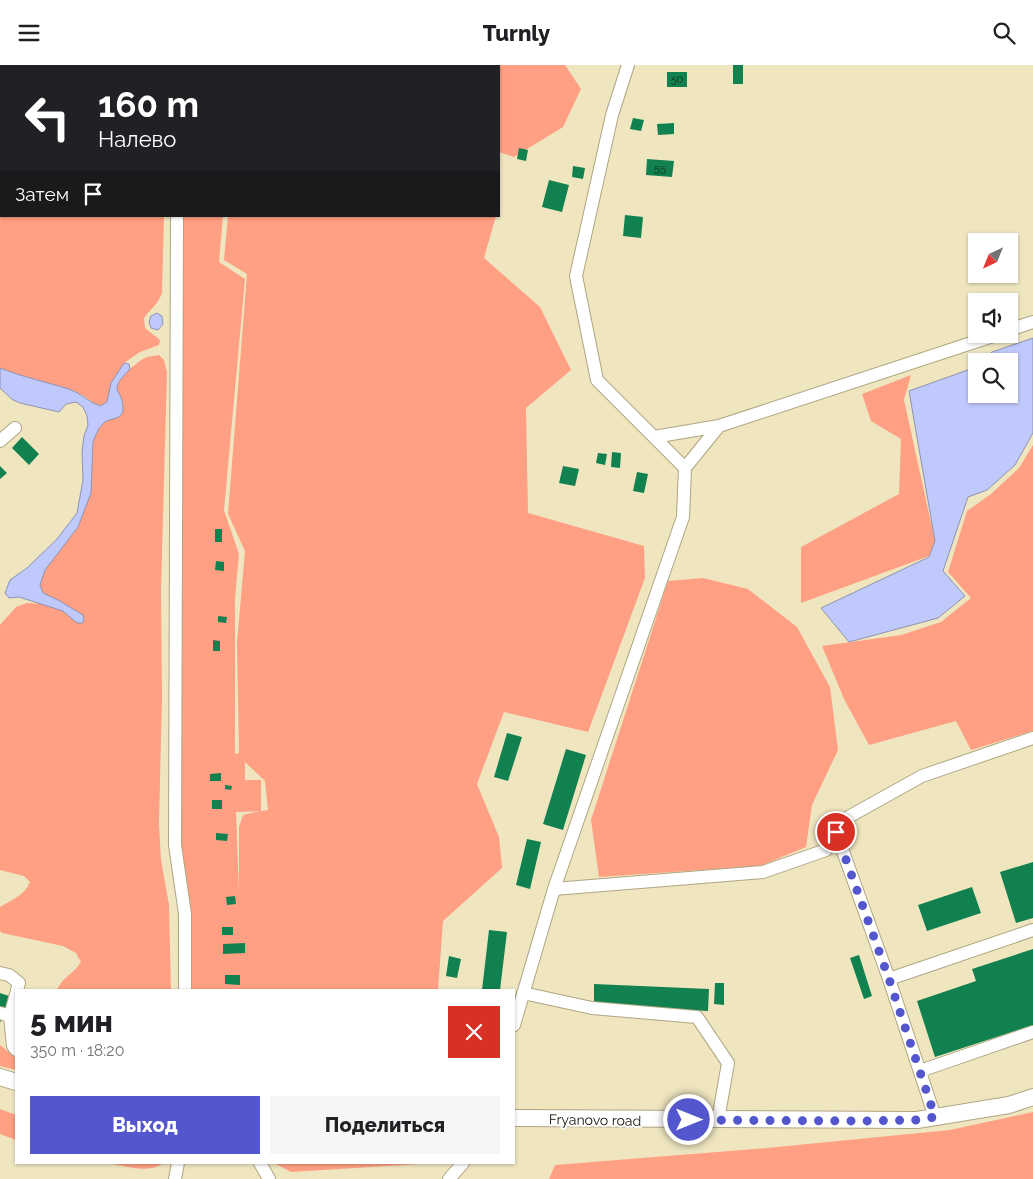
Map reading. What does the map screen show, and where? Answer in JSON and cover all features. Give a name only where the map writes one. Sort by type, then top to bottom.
[{"type":"main road","points":[[0,1077],[15,1082]]},
{"type":"main road","name":"Fryanovo road","points":[[515,1118],[917,1120],[1009,1105],[1033,1097]]},
{"type":"street","points":[[628,65],[612,115],[576,276],[597,380],[685,468]]},
{"type":"street","points":[[177,217],[175,845],[185,914],[185,989]]},
{"type":"street","points":[[1018,327],[1033,322]]},
{"type":"street","points":[[654,437],[719,426],[972,343]]},
{"type":"street","points":[[515,1021],[554,889],[683,517],[685,468],[719,426]]},
{"type":"street","points":[[0,441],[15,428]]},
{"type":"street","points":[[554,889],[763,872],[826,850],[843,820],[922,776],[1033,738]]},
{"type":"street","points":[[836,832],[889,979],[935,1117]]},
{"type":"street","points":[[889,979],[1033,930]]},
{"type":"street","points":[[0,973],[9,975],[19,983],[17,989]]},
{"type":"street","points":[[523,993],[592,1008],[698,1017],[728,1063],[718,1120]]},
{"type":"street","points":[[15,997],[5,1015],[15,1049]]},
{"type":"street","points":[[920,1071],[1033,1032]]},
{"type":"street","points":[[175,1179],[178,1164]]},
{"type":"street","points":[[261,1164],[269,1179]]},
{"type":"street","points":[[449,1179],[462,1164]]},
{"type":"shaded area","points":[[500,65],[565,65],[581,89],[563,127],[514,157],[500,152]]},
{"type":"shaded area","points":[[0,217],[164,217],[162,293],[156,304],[144,318],[145,328],[160,340],[159,345],[140,352],[124,363],[111,383],[107,402],[100,406],[80,394],[0,368]]},
{"type":"shaded area","points":[[177,217],[223,217],[219,262],[245,279],[224,510],[239,554],[235,598],[235,754],[239,753],[237,643],[245,551],[228,514],[247,274],[224,260],[228,217],[496,217],[484,258],[540,307],[571,370],[526,408],[528,513],[644,546],[645,578],[588,732],[504,712],[477,784],[499,837],[502,868],[443,921],[438,989],[185,989],[175,845]],"holes":[[[245,762],[265,781],[268,810],[261,811],[261,780],[245,780]],[[260,811],[243,815],[239,827],[239,893],[236,812]]]},
{"type":"shaded area","points":[[159,355],[164,360],[167,372],[161,589],[162,697],[159,824],[161,860],[169,905],[171,989],[57,989],[62,981],[81,962],[76,953],[63,946],[0,931],[0,907],[21,894],[30,882],[24,876],[0,870],[0,625],[16,607],[27,603],[43,604],[63,611],[77,623],[58,600],[43,593],[40,585],[45,570],[78,527],[91,493],[93,442],[99,427],[106,421],[119,417],[123,403],[118,392],[118,384],[129,370],[147,357]]},
{"type":"shaded area","points":[[911,375],[904,400],[935,541],[929,556],[801,603],[801,547],[899,494],[901,439],[871,421],[862,394]]},
{"type":"shaded area","points":[[1033,445],[1033,731],[971,750],[956,721],[869,745],[844,699],[822,646],[901,635],[941,622],[971,598],[948,572],[967,511],[991,494],[1019,468]]},
{"type":"shaded area","points":[[703,578],[748,589],[797,627],[830,687],[838,750],[812,805],[806,847],[760,866],[599,877],[591,820],[668,581]]},
{"type":"shaded area","points":[[0,1045],[15,1057],[15,1070],[0,1066]]},
{"type":"shaded area","points":[[0,1109],[15,1115],[15,1140],[0,1134]]},
{"type":"shaded area","points":[[1033,1112],[1033,1179],[549,1179],[555,1165],[767,1148],[950,1130]]},
{"type":"shaded area","points":[[113,1164],[161,1164],[144,1169]]},
{"type":"shaded area","points":[[276,1164],[419,1164],[291,1172]]},
{"type":"water","points":[[157,313],[162,316],[163,324],[158,330],[151,328],[149,322],[151,316]]},
{"type":"water","points":[[1033,338],[1033,433],[1015,465],[987,490],[968,497],[943,571],[965,596],[938,618],[849,642],[821,608],[929,557],[935,541],[909,391],[968,370],[968,403],[1018,403],[1018,353],[992,352]]},
{"type":"water","points":[[124,363],[129,364],[130,369],[118,383],[117,387],[123,403],[123,412],[119,417],[106,421],[99,428],[93,442],[91,493],[78,527],[45,570],[40,585],[43,593],[83,615],[84,621],[77,623],[63,611],[19,597],[9,598],[5,593],[10,580],[27,568],[57,539],[77,513],[83,480],[82,452],[84,436],[88,425],[87,416],[83,407],[76,402],[66,404],[59,412],[13,400],[0,388],[0,368],[69,389],[100,406],[107,402],[111,383]]},
{"type":"building","points":[[733,65],[743,65],[743,84],[733,84]]},
{"type":"building","points":[[667,72],[687,72],[687,87],[667,87]]},
{"type":"building","points":[[633,118],[644,120],[641,131],[630,129]]},
{"type":"building","points":[[674,123],[674,134],[658,135],[657,124]]},
{"type":"building","points":[[519,148],[528,150],[526,161],[517,159]]},
{"type":"building","points":[[647,159],[674,161],[672,177],[646,175]]},
{"type":"building","points":[[573,166],[585,168],[583,179],[572,177]]},
{"type":"building","points":[[549,180],[569,185],[562,212],[542,207]]},
{"type":"building","points":[[625,215],[643,217],[641,238],[623,236]]},
{"type":"building","points":[[22,437],[39,454],[29,465],[12,448]]},
{"type":"building","points":[[612,452],[621,453],[620,468],[611,467]]},
{"type":"building","points":[[598,453],[607,454],[605,465],[596,463]]},
{"type":"building","points":[[0,466],[7,473],[0,479]]},
{"type":"building","points":[[563,466],[579,469],[575,486],[559,483]]},
{"type":"building","points":[[637,472],[648,474],[644,493],[633,491]]},
{"type":"building","points":[[215,529],[222,529],[222,542],[215,542]]},
{"type":"building","points":[[216,561],[224,562],[224,571],[215,570]]},
{"type":"building","points":[[218,616],[227,617],[226,623],[218,622]]},
{"type":"building","points":[[213,640],[220,641],[220,651],[213,651]]},
{"type":"building","points":[[507,733],[522,737],[508,781],[494,777]]},
{"type":"building","points":[[566,749],[586,755],[563,830],[543,824]]},
{"type":"building","points":[[221,773],[221,781],[210,781],[210,774]]},
{"type":"building","points":[[225,785],[232,786],[231,790],[225,789]]},
{"type":"building","points":[[212,800],[222,800],[222,809],[212,809]]},
{"type":"building","points":[[216,833],[228,834],[227,841],[216,840]]},
{"type":"building","points":[[527,839],[541,842],[530,889],[516,885]]},
{"type":"building","points":[[1033,862],[1033,918],[1016,923],[1000,872]]},
{"type":"building","points":[[972,887],[981,913],[927,931],[918,905]]},
{"type":"building","points":[[235,896],[236,904],[227,905],[226,897]]},
{"type":"building","points":[[222,927],[233,927],[233,935],[222,935]]},
{"type":"building","points":[[489,930],[507,932],[500,989],[482,989]]},
{"type":"building","points":[[245,943],[245,953],[223,954],[223,944]]},
{"type":"building","points":[[1033,949],[1033,1025],[935,1057],[917,1001],[976,981],[972,969]]},
{"type":"building","points":[[859,955],[872,996],[864,999],[850,958]]},
{"type":"building","points":[[449,956],[461,959],[457,978],[446,976]]},
{"type":"building","points":[[225,975],[240,975],[240,985],[225,984]]},
{"type":"building","points":[[715,983],[724,983],[724,1005],[714,1004]]},
{"type":"building","points":[[594,984],[709,989],[708,1011],[594,1005]]},
{"type":"building","points":[[0,993],[9,996],[0,1023]]},
{"type":"route","points":[[689,1120],[861,1121],[917,1120],[935,1117],[889,979],[836,832]]}]
